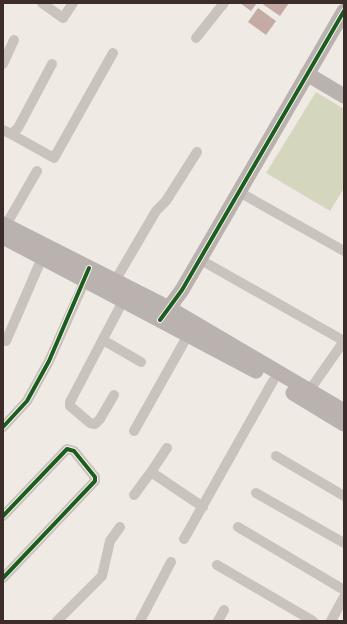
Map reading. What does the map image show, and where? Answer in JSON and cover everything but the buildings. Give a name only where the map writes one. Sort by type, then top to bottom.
[{"type":"main road","points":[[164,314],[200,259],[344,11]]},
{"type":"main road","points":[[307,74],[344,96]]},
{"type":"main road","points":[[4,229],[42,258],[87,275],[115,281],[164,314],[344,411]]},
{"type":"main road","points":[[4,229],[87,275],[123,301],[164,314],[188,335],[273,381],[344,424]]},
{"type":"street","points":[[42,3],[63,18],[73,3]]},
{"type":"street","points":[[196,38],[224,3]]},
{"type":"street","points":[[3,64],[14,40]]},
{"type":"street","points":[[7,132],[54,158],[113,53]]},
{"type":"street","points":[[7,132],[18,128],[52,64]]},
{"type":"street","points":[[115,281],[156,211],[166,201],[197,152]]},
{"type":"street","points":[[4,229],[37,171]]},
{"type":"street","points":[[239,192],[344,252]]},
{"type":"street","points":[[6,341],[42,258]]},
{"type":"street","points":[[200,259],[344,341],[309,391]]},
{"type":"street","points":[[3,427],[27,401],[49,361],[87,275]]},
{"type":"street","points":[[114,395],[100,419],[95,424],[90,423],[70,406],[70,402],[123,301]]},
{"type":"street","points":[[134,431],[188,335]]},
{"type":"street","points":[[103,340],[141,362]]},
{"type":"street","points":[[184,539],[273,381]]},
{"type":"street","points":[[134,494],[167,448]]},
{"type":"street","points":[[3,516],[67,449],[74,451],[95,477],[95,481],[3,578]]},
{"type":"street","points":[[276,456],[344,496]]},
{"type":"street","points":[[151,472],[203,506]]},
{"type":"street","points":[[256,493],[344,543]]},
{"type":"street","points":[[57,621],[102,576],[110,541],[120,527]]},
{"type":"street","points":[[238,527],[344,590]]},
{"type":"street","points":[[140,621],[171,562]]},
{"type":"street","points":[[217,565],[313,621]]},
{"type":"street","points":[[331,621],[344,597]]},
{"type":"street","points":[[218,621],[224,610]]},
{"type":"green space","points":[[316,92],[344,109],[344,188],[330,211],[266,173]]},
{"type":"cycle path","points":[[160,320],[182,290],[344,11]]},
{"type":"cycle path","points":[[3,427],[27,401],[49,361],[89,268]]},
{"type":"cycle path","points":[[3,516],[67,449],[74,451],[95,477],[95,481],[3,578]]}]
